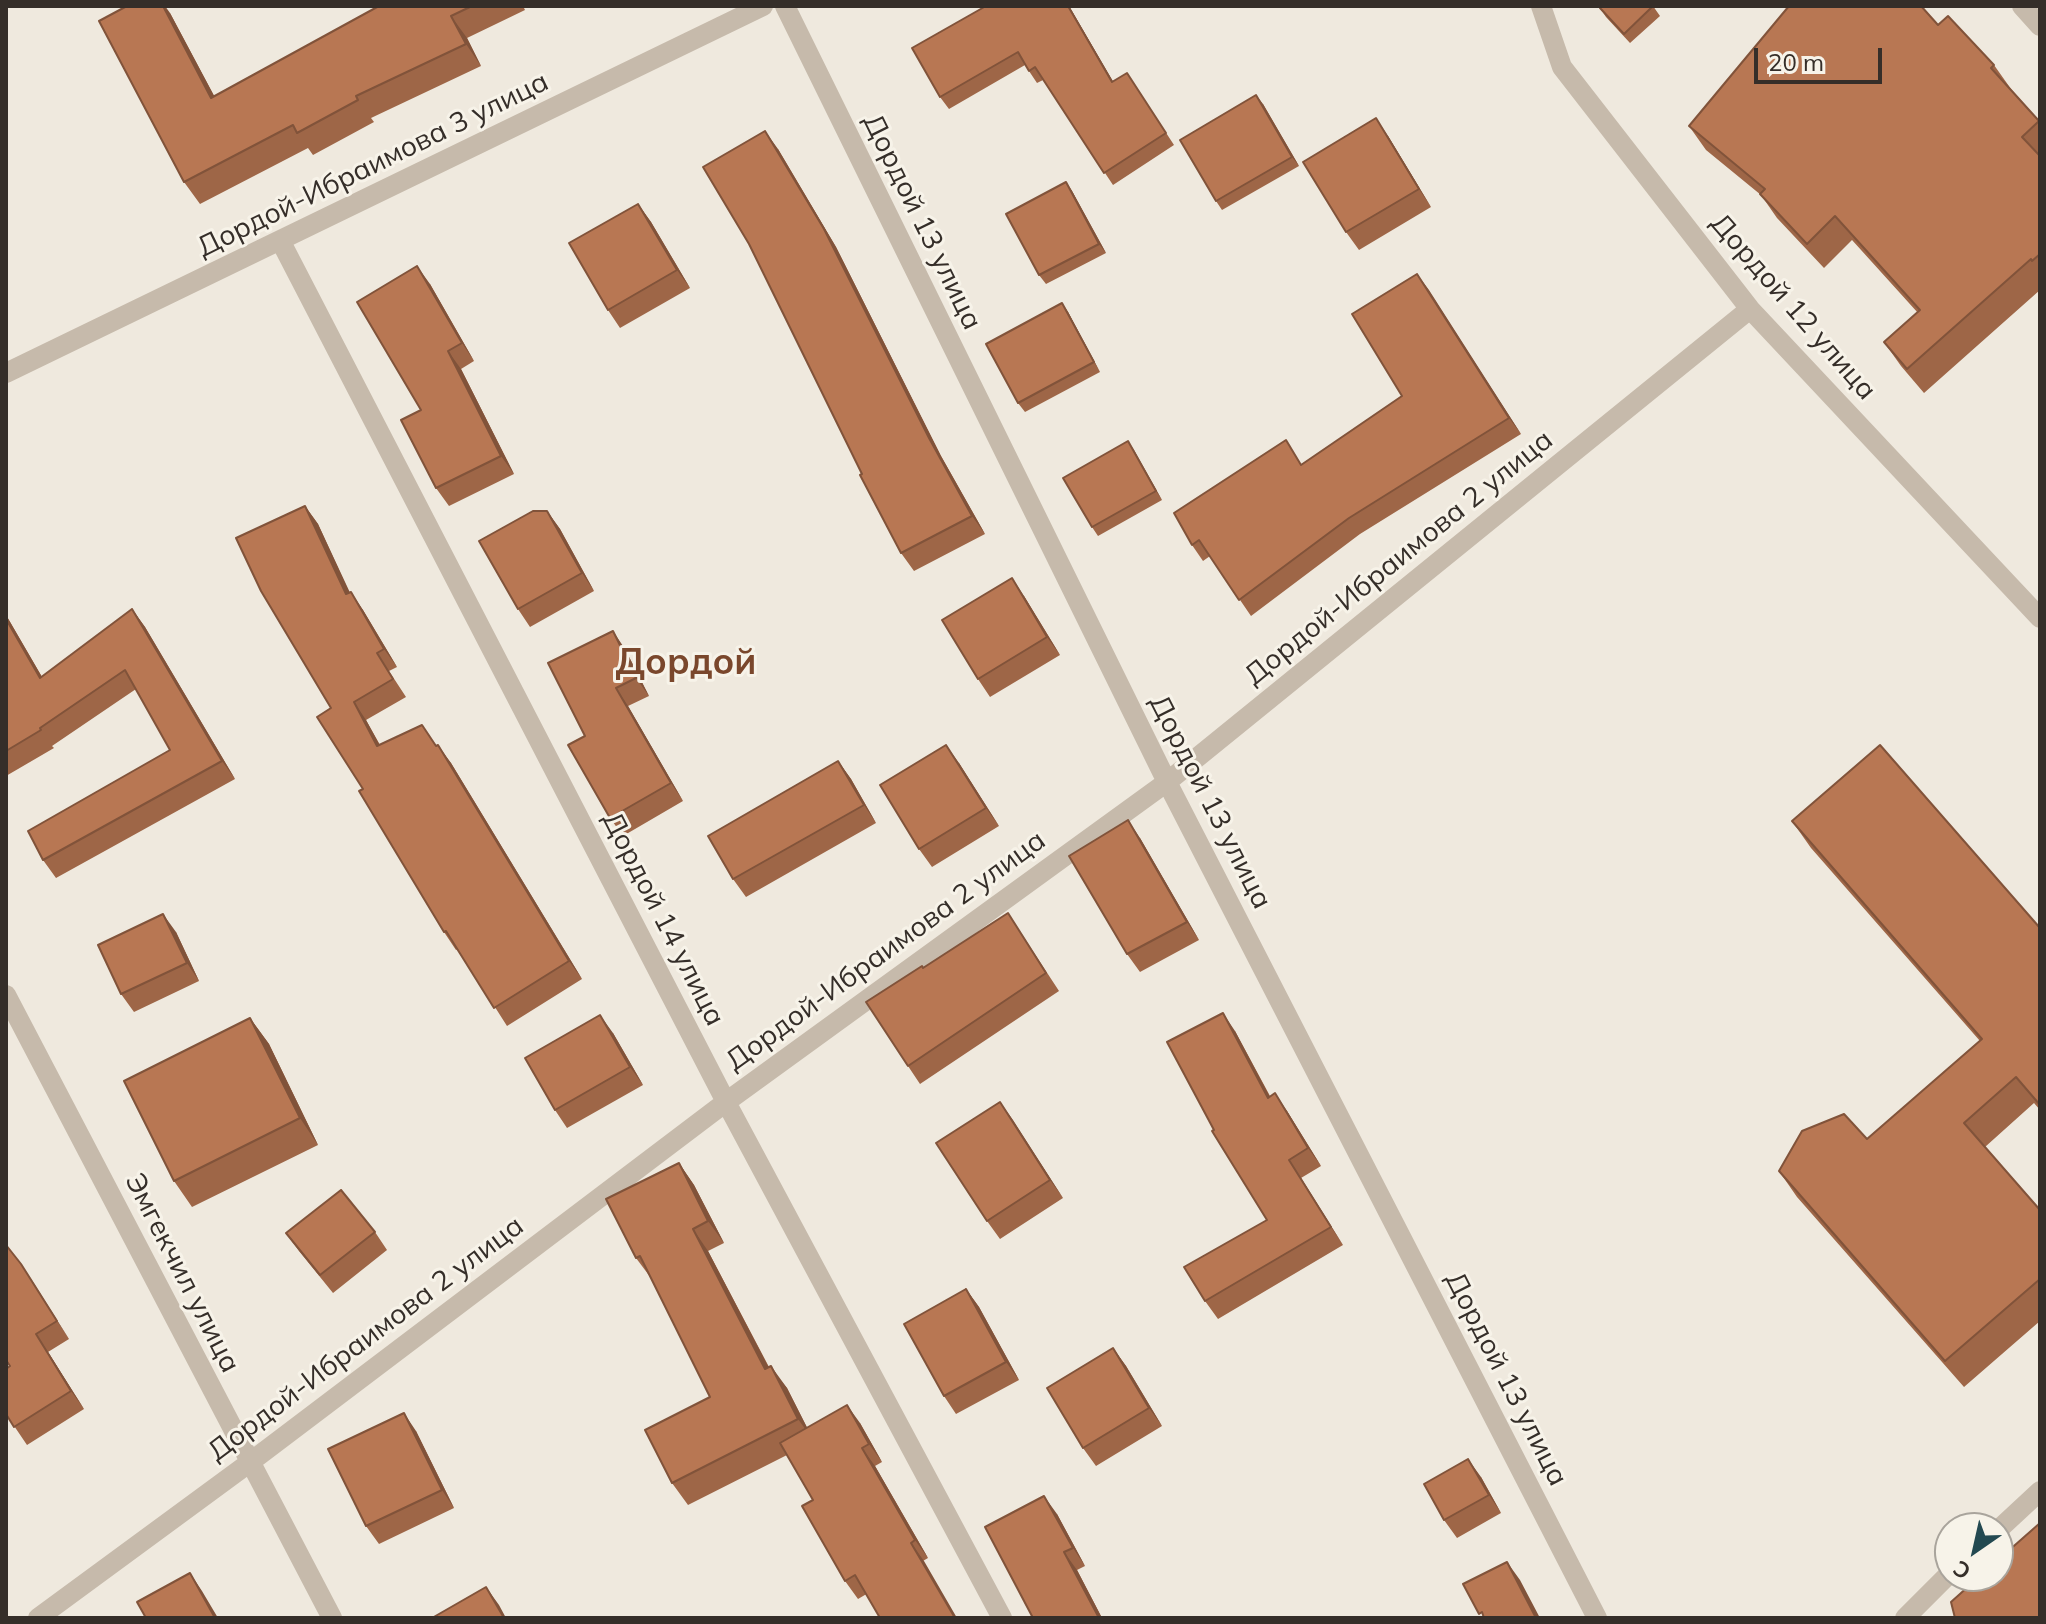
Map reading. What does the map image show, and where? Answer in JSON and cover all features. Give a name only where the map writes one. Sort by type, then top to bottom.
[{"type":"street","name":"Дордой-Ибраимова 3 улица","points":[[6,373],[763,6]]},
{"type":"street","name":"Дордой 13 улица","points":[[785,6],[1167,782],[1597,1618]]},
{"type":"street","name":"Дордой 12 улица","points":[[1541,6],[1562,67],[1750,309],[2040,618]]},
{"type":"street","points":[[2022,6],[2040,26]]},
{"type":"street","name":"Дордой 14 улица","points":[[281,242],[726,1102],[1002,1618]]},
{"type":"street","name":"Дордой-Ибраимова 2 улица","points":[[38,1618],[249,1463],[726,1102],[1167,782],[1750,309]]},
{"type":"street","name":"Эмгекчил улица","points":[[6,995],[332,1618]]},
{"type":"street","points":[[2014,1515],[2040,1491]]},
{"type":"street","points":[[1905,1618],[1924,1609],[1936,1592]]},
{"type":"building","points":[[127,6],[163,6],[211,98],[379,6],[472,6],[451,16],[466,44],[356,96],[358,100],[297,133],[293,125],[184,182],[99,21]]},
{"type":"building","points":[[986,6],[1068,6],[1112,82],[1127,73],[1166,133],[1104,173],[1035,67],[1029,71],[1018,52],[940,97],[912,48]]},
{"type":"building","points":[[1653,6],[1624,34],[1600,8]]},
{"type":"building","points":[[1789,6],[1921,6],[1938,25],[1948,16],[1994,65],[1991,68],[2039,121],[2022,137],[2040,156],[2040,254],[1907,369],[1884,342],[1920,310],[1835,216],[1807,244],[1760,194],[1765,189],[1689,126]]},
{"type":"building","points":[[1256,95],[1292,157],[1216,201],[1180,140]]},
{"type":"building","points":[[1376,118],[1419,189],[1346,232],[1303,162]]},
{"type":"building","points":[[765,131],[824,229],[929,438],[972,516],[901,553],[749,244],[703,167]]},
{"type":"building","points":[[1066,182],[1099,244],[1039,275],[1006,214]]},
{"type":"building","points":[[638,204],[677,270],[608,310],[569,243]]},
{"type":"building","points":[[417,266],[462,343],[448,351],[501,456],[436,488],[401,420],[421,410],[357,302]]},
{"type":"building","points":[[1417,274],[1509,418],[1349,518],[1239,600],[1199,540],[1192,545],[1174,513],[1286,440],[1301,465],[1402,396],[1352,314]]},
{"type":"building","points":[[1062,303],[1094,362],[1018,403],[986,344]]},
{"type":"building","points":[[1128,441],[1156,491],[1092,527],[1063,478]]},
{"type":"building","points":[[305,506],[346,594],[351,592],[384,649],[377,653],[393,679],[354,702],[377,746],[422,725],[438,745],[569,961],[494,1008],[444,932],[359,791],[363,789],[317,717],[331,708],[261,591],[236,538]]},
{"type":"building","points":[[533,511],[547,511],[582,573],[518,609],[479,541]]},
{"type":"building","points":[[1012,578],[1047,637],[978,679],[942,620]]},
{"type":"building","points":[[132,609],[222,761],[43,860],[28,831],[170,750],[125,670],[6,751],[6,619],[40,678]]},
{"type":"building","points":[[613,631],[636,678],[616,688],[671,783],[610,818],[568,745],[585,736],[548,663]]},
{"type":"building","points":[[946,745],[986,808],[919,849],[880,785]]},
{"type":"building","points":[[1880,745],[2040,928],[2040,1105],[2016,1077],[1964,1123],[2040,1210],[2040,1279],[1945,1361],[1779,1171],[1802,1131],[1844,1114],[1867,1139],[1982,1039],[1792,821]]},
{"type":"building","points":[[838,761],[864,805],[733,879],[708,836]]},
{"type":"building","points":[[1128,820],[1187,922],[1127,954],[1069,856]]},
{"type":"building","points":[[1008,913],[1046,973],[908,1066],[866,1002]]},
{"type":"building","points":[[163,914],[187,963],[121,994],[98,945]]},
{"type":"building","points":[[1223,1013],[1268,1098],[1275,1093],[1308,1148],[1289,1160],[1331,1227],[1205,1301],[1184,1267],[1267,1220],[1212,1131],[1167,1042]]},
{"type":"building","points":[[600,1015],[630,1067],[555,1110],[525,1058]]},
{"type":"building","points":[[250,1018],[300,1118],[174,1181],[124,1081]]},
{"type":"building","points":[[1000,1102],[1050,1180],[987,1221],[936,1143]]},
{"type":"building","points":[[679,1163],[708,1221],[693,1229],[765,1369],[771,1366],[798,1419],[672,1483],[645,1430],[710,1397],[640,1256],[636,1258],[606,1199]]},
{"type":"building","points":[[341,1190],[375,1232],[320,1275],[286,1233]]},
{"type":"building","points":[[6,1245],[57,1321],[36,1334],[71,1391],[14,1427],[6,1414],[6,1369],[10,1366],[6,1360]]},
{"type":"building","points":[[966,1289],[1006,1362],[944,1396],[904,1324]]},
{"type":"building","points":[[1113,1348],[1149,1408],[1083,1448],[1047,1388]]},
{"type":"building","points":[[847,1405],[869,1444],[862,1448],[915,1540],[911,1543],[955,1618],[880,1618],[855,1575],[845,1581],[802,1506],[813,1500],[780,1443]]},
{"type":"building","points":[[404,1413],[442,1490],[366,1526],[328,1449]]},
{"type":"building","points":[[1468,1459],[1489,1495],[1444,1520],[1424,1484]]},
{"type":"building","points":[[1044,1496],[1073,1548],[1064,1552],[1099,1618],[1033,1618],[985,1527]]},
{"type":"building","points":[[2040,1523],[2040,1618],[1955,1618],[1951,1602],[1962,1592],[2014,1592],[2014,1546]]},
{"type":"building","points":[[1507,1562],[1536,1618],[1484,1618],[1463,1584]]},
{"type":"building","points":[[190,1573],[215,1618],[146,1618],[137,1602]]},
{"type":"building","points":[[486,1587],[504,1618],[432,1618]]},
{"type":"district","name":"Дордой","points":[[686,663]]}]
